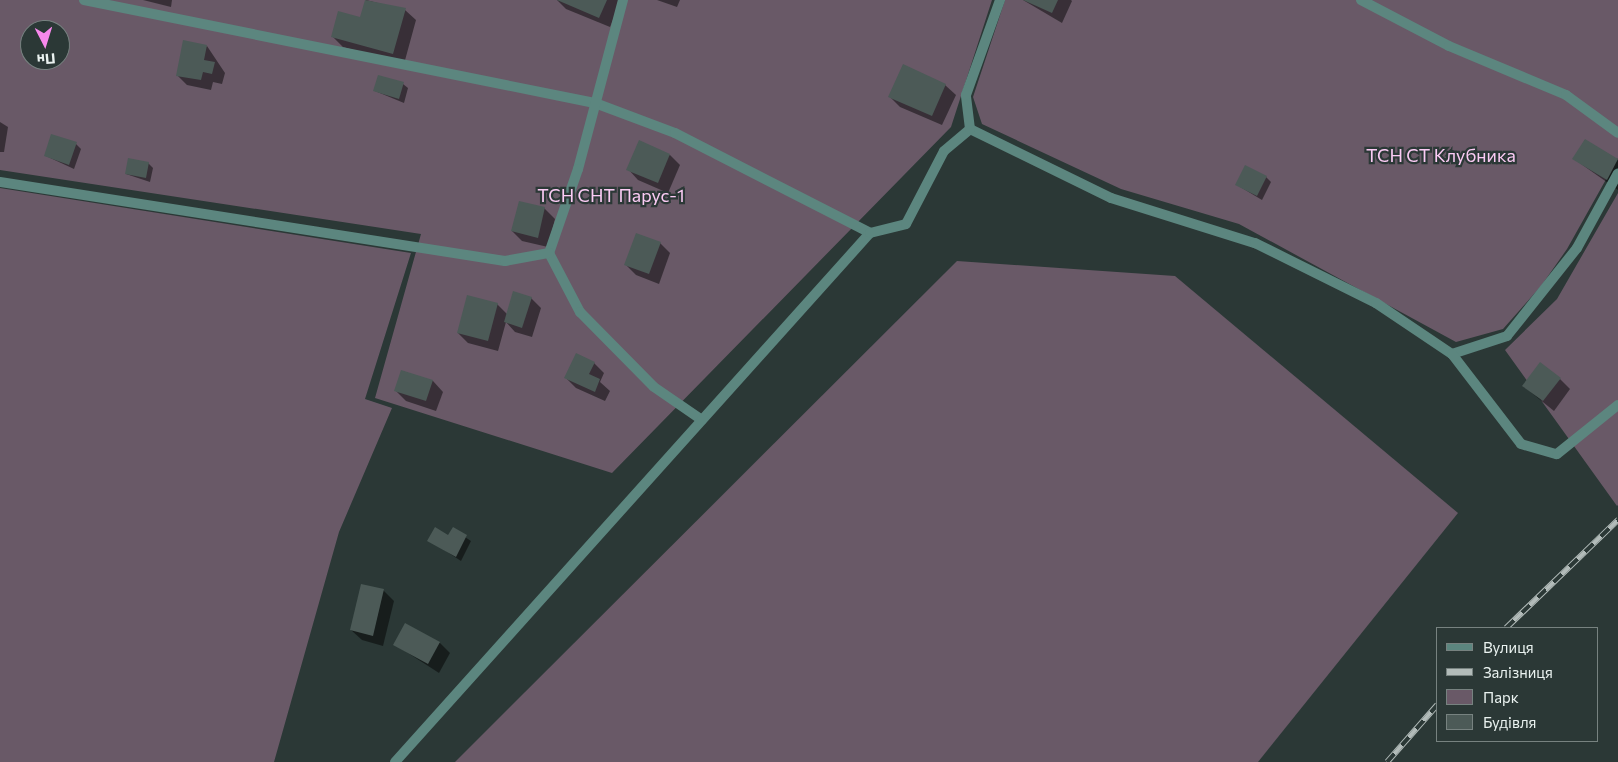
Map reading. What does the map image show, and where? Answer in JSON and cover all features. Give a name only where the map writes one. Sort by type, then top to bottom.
[{"type":"street","points":[[84,0],[595,103],[675,133],[870,233]]},
{"type":"street","points":[[623,0],[595,103],[548,253],[580,312],[654,386],[702,420]]},
{"type":"street","points":[[970,129],[966,95],[1000,0]]},
{"type":"street","points":[[1361,0],[1449,46],[1566,95],[1618,133]]},
{"type":"street","points":[[395,762],[870,233],[906,224],[944,151],[970,129]]},
{"type":"street","points":[[970,129],[1111,198],[1255,243],[1376,303],[1452,354],[1521,444],[1557,454],[1618,405]]},
{"type":"street","points":[[1452,354],[1507,336],[1578,248],[1618,173]]},
{"type":"street","points":[[0,182],[505,261],[548,253]]},
{"type":"green space","name":"ТСН СНТ Парус-1","points":[[0,0],[992,0],[951,127],[612,473],[375,398],[421,234],[0,170]]},
{"type":"green space","name":"ТСН СТ Клубника","points":[[1005,0],[1618,0],[1618,158],[1567,249],[1541,286],[1503,329],[1456,342],[1239,224],[1121,189],[982,124],[973,97]]},
{"type":"green space","points":[[0,188],[411,253],[365,399],[392,408],[339,532],[274,762],[0,762]]},
{"type":"green space","points":[[1618,193],[1617,506],[1505,350],[1557,299]]},
{"type":"green space","points":[[957,261],[1175,276],[1458,513],[1258,762],[455,762]]},
{"type":"building","points":[[365,0],[406,8],[393,54],[331,37],[338,11],[360,17]]},
{"type":"building","points":[[557,0],[607,0],[599,18]]},
{"type":"building","points":[[1023,0],[1058,0],[1052,13]]},
{"type":"building","points":[[183,40],[207,45],[204,60],[215,62],[212,74],[203,72],[201,80],[176,76]]},
{"type":"building","points":[[903,64],[946,84],[932,116],[888,97]]},
{"type":"building","points":[[378,75],[404,82],[399,99],[373,91]]},
{"type":"building","points":[[51,134],[77,142],[69,165],[44,156]]},
{"type":"building","points":[[1585,139],[1618,159],[1607,180],[1572,159]]},
{"type":"building","points":[[639,140],[670,154],[658,183],[626,170]]},
{"type":"building","points":[[128,158],[149,162],[146,178],[125,174]]},
{"type":"building","points":[[1245,165],[1267,176],[1257,196],[1235,185]]},
{"type":"building","points":[[519,201],[545,207],[538,238],[511,231]]},
{"type":"building","points":[[636,233],[661,242],[649,274],[624,265]]},
{"type":"building","points":[[513,291],[532,297],[522,328],[504,322]]},
{"type":"building","points":[[467,295],[498,303],[488,341],[457,333]]},
{"type":"building","points":[[576,353],[595,362],[589,374],[600,379],[595,392],[564,378]]},
{"type":"building","points":[[1540,362],[1561,378],[1543,401],[1522,386]]},
{"type":"building","points":[[401,370],[433,380],[426,401],[394,391]]},
{"type":"building","points":[[435,527],[448,535],[453,527],[467,535],[456,557],[427,541]]},
{"type":"building","points":[[361,584],[384,589],[373,636],[350,630]]},
{"type":"building","points":[[405,623],[440,642],[428,664],[393,645]]},
{"type":"railway","points":[[1507,627],[1618,520]]},
{"type":"railway","points":[[1387,762],[1436,706]]}]
